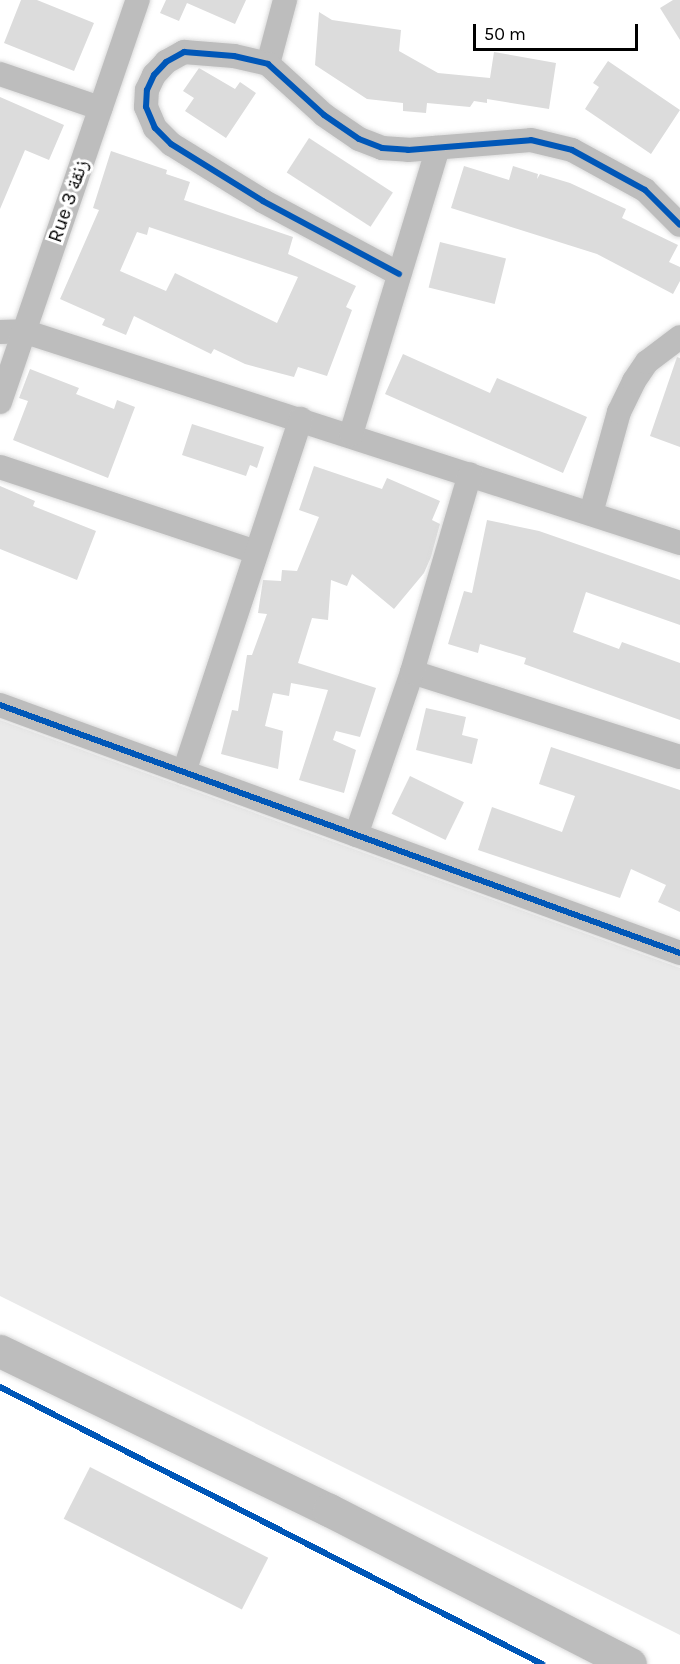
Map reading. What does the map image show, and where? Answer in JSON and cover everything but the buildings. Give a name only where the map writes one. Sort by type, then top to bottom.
[{"type":"main road","points":[[0,1352],[329,1510],[630,1664]]},
{"type":"street","name":"Rue 3 زنقة","points":[[0,402],[11,332],[100,108],[138,0]]},
{"type":"street","points":[[268,64],[285,0]]},
{"type":"street","points":[[399,274],[254,196],[189,157],[154,128],[146,107],[147,90],[166,62],[184,52],[205,51],[268,64],[324,115],[359,139],[382,148],[438,148],[531,140],[572,150],[645,190],[680,225]]},
{"type":"street","points":[[0,74],[100,108]]},
{"type":"street","points":[[351,434],[438,148]]},
{"type":"street","points":[[11,332],[351,434],[680,543]]},
{"type":"street","points":[[591,513],[619,412],[634,381],[647,362],[680,337]]},
{"type":"street","points":[[184,772],[301,419]]},
{"type":"street","points":[[0,467],[256,552]]},
{"type":"street","points":[[356,835],[412,672],[471,474]]},
{"type":"street","points":[[412,672],[680,757]]},
{"type":"street","points":[[0,705],[680,953]]},
{"type":"shaded area","points":[[0,720],[680,968],[680,1635],[0,1296]]},
{"type":"cycle path","points":[[399,274],[263,201],[171,144],[155,128],[146,107],[147,90],[154,75],[166,62],[184,52],[234,56],[268,64],[324,115],[359,139],[382,148],[408,150],[531,140],[572,150],[645,190],[680,225]]},
{"type":"cycle path","points":[[0,705],[680,953]]},
{"type":"cycle path","points":[[0,1387],[542,1664]]}]
